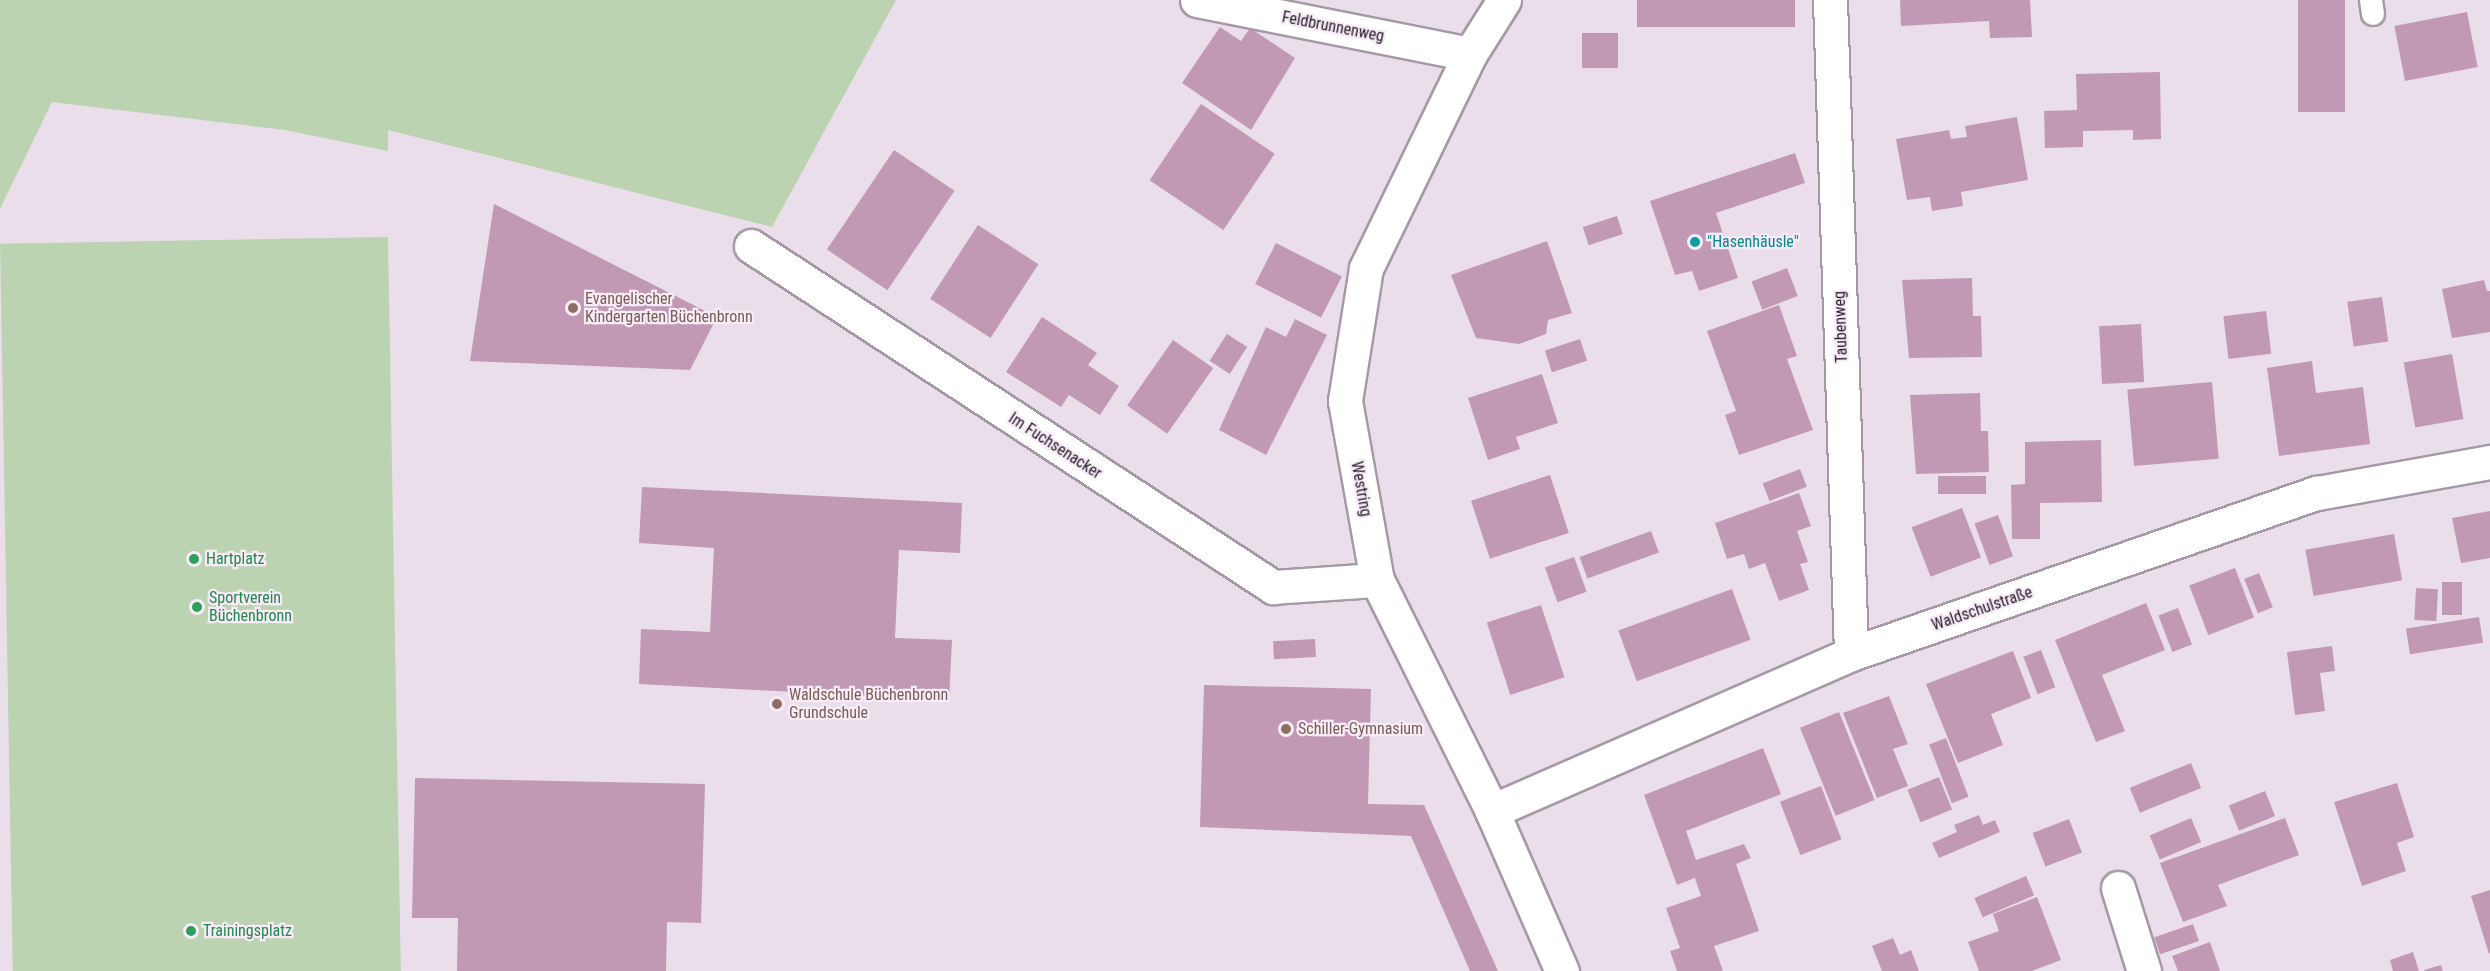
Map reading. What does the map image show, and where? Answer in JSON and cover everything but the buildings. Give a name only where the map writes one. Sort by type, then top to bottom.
[{"type":"street","name":"Feldbrunnenweg","points":[[1197,0],[1470,54]]},
{"type":"street","name":"Westring","points":[[1504,0],[1470,54],[1366,268],[1345,401],[1377,580],[1492,812],[1562,971]]},
{"type":"street","name":"Taubenweg","points":[[1830,0],[1851,654]]},
{"type":"street","name":"Im Fuchsenacker","points":[[751,246],[1273,587],[1377,580]]},
{"type":"street","name":"Waldschulstraße","points":[[1492,812],[1851,654],[2317,493],[2490,462]]},
{"type":"street","points":[[2118,888],[2144,971]]},
{"type":"green space","points":[[0,0],[896,0],[772,227],[388,130],[388,151],[285,130],[52,102],[0,209]]},
{"type":"green space","name":"Hartplatz","points":[[388,237],[401,971],[13,971],[0,244]]},
{"type":"place","name":"\"Hasenhäusle\"","points":[[1695,242]]},
{"type":"place","name":"Evangelischer Kindergarten Büchenbronn","points":[[573,308]]},
{"type":"place","name":"Hartplatz","points":[[194,559]]},
{"type":"place","name":"Sportverein Büchenbronn","points":[[197,607]]},
{"type":"place","name":"Waldschule Büchenbronn Grundschule","points":[[777,704]]},
{"type":"place","name":"Schiller-Gymnasium","points":[[1286,729]]},
{"type":"place","name":"Trainingsplatz","points":[[191,931]]}]
